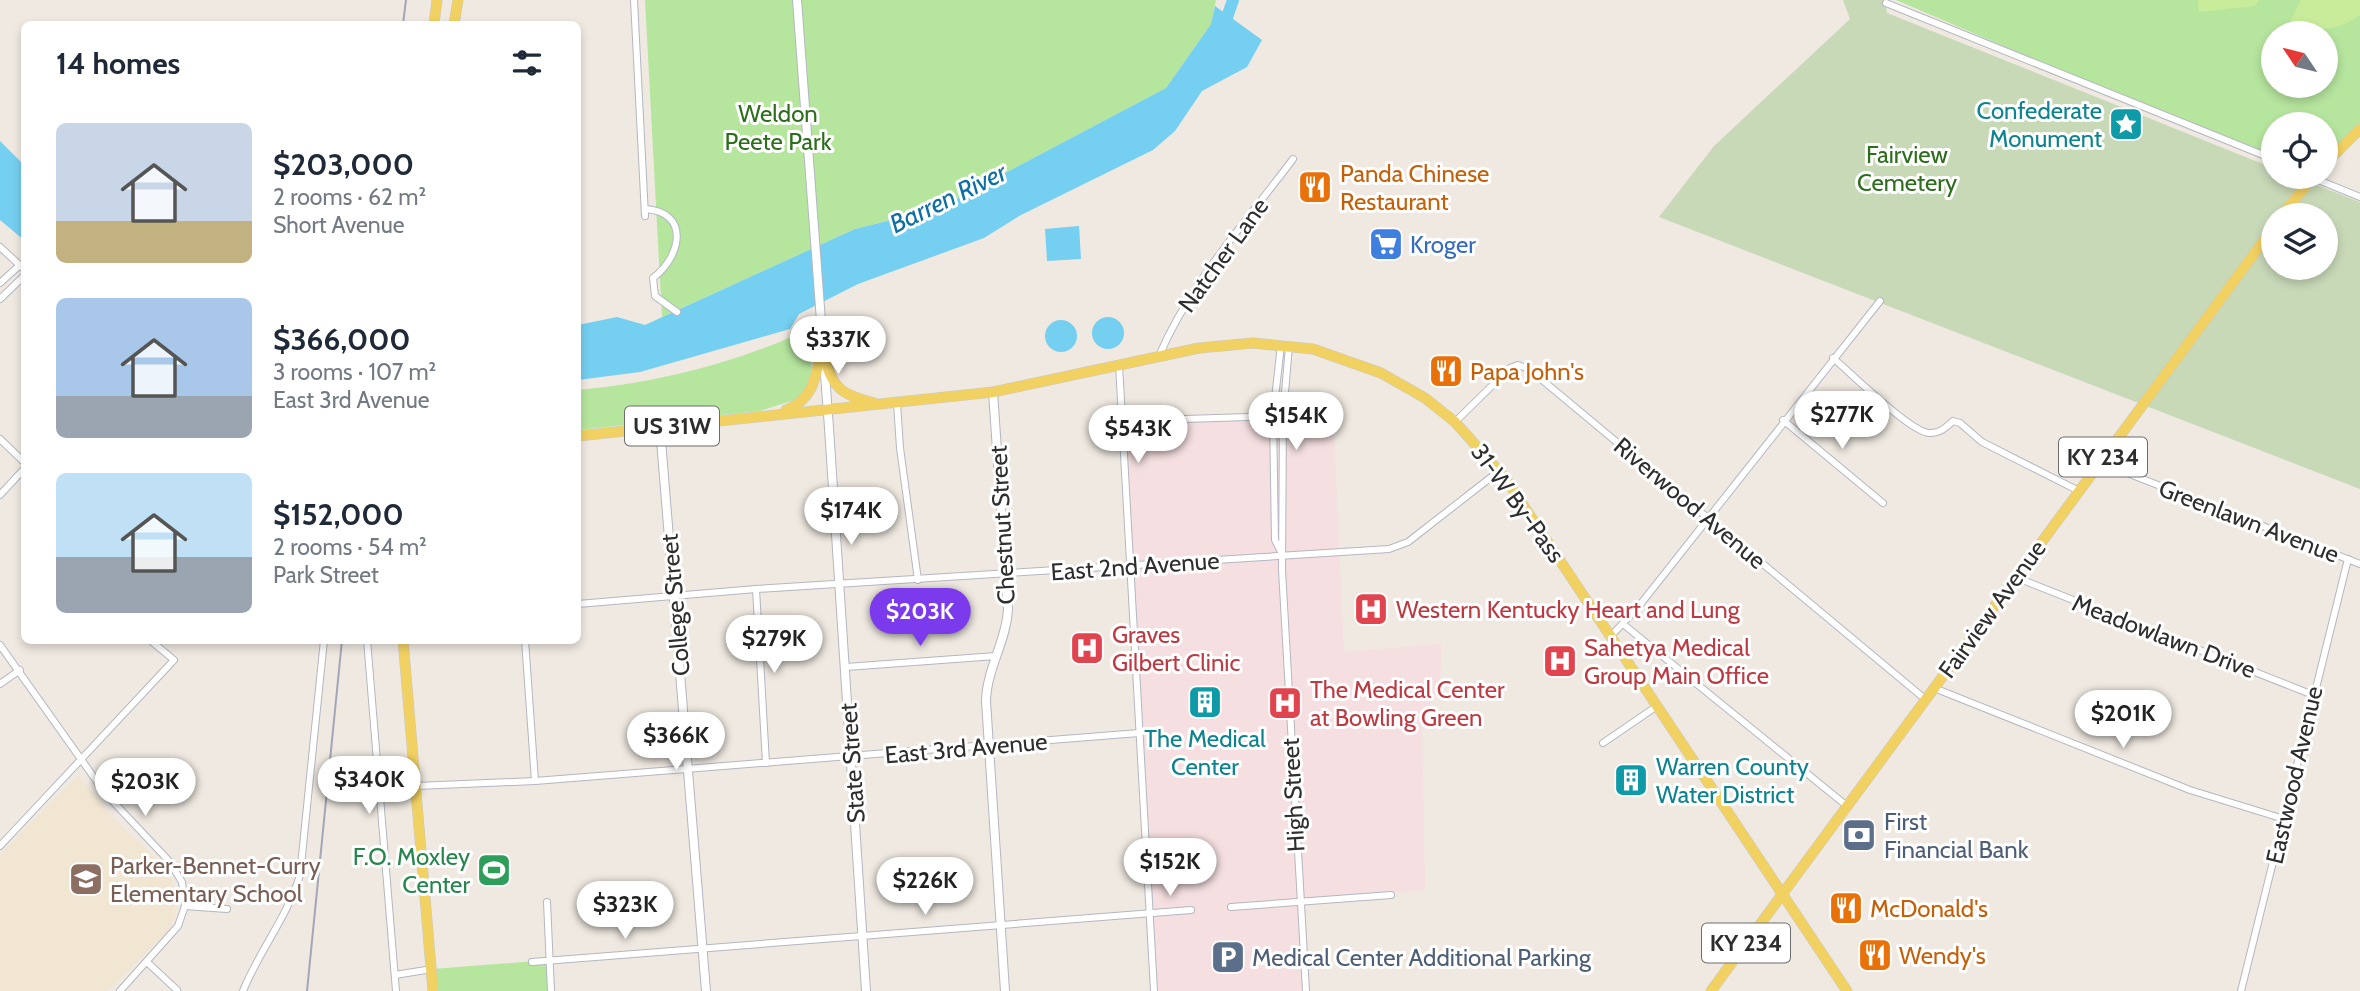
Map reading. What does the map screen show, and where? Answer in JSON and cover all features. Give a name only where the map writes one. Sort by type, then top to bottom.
[{"type":"main road","points":[[434,21],[437,0]]},
{"type":"main road","points":[[454,21],[458,0]]},
{"type":"main road","points":[[2338,151],[2360,130]]},
{"type":"main road","points":[[2292,203],[2303,189]]},
{"type":"main road","name":"Fairview Avenue","points":[[1710,991],[2261,244]]},
{"type":"main road","name":"31-W By-Pass","points":[[827,410],[993,392],[1159,356],[1227,345],[1285,345],[1336,356],[1381,373],[1425,398],[1455,422],[1499,471],[1847,991]]},
{"type":"main road","points":[[821,348],[835,386],[850,396],[881,405]]},
{"type":"main road","points":[[767,416],[791,408],[808,395],[814,386],[821,348]]},
{"type":"main road","name":"US 31W","points":[[581,436],[827,410]]},
{"type":"main road","points":[[403,644],[433,991]]},
{"type":"street","points":[[634,0],[645,213],[667,217],[677,230],[678,243],[675,254],[664,270],[653,278],[655,296],[677,312]]},
{"type":"street","name":"State Street","points":[[797,0],[846,667],[866,991]]},
{"type":"street","points":[[1886,3],[2261,154]]},
{"type":"street","name":"Natcher Lane","points":[[1159,356],[1170,329],[1196,286],[1293,159]]},
{"type":"street","points":[[2338,188],[2360,197]]},
{"type":"street","points":[[0,247],[21,266]]},
{"type":"street","points":[[0,284],[21,268]]},
{"type":"street","points":[[0,299],[21,279]]},
{"type":"street","points":[[1611,636],[1880,301]]},
{"type":"street","points":[[1283,557],[1285,345]]},
{"type":"street","points":[[1283,557],[1275,540],[1273,416],[1285,345]]},
{"type":"street","points":[[1833,358],[1905,422],[1926,433],[1940,432],[1953,421],[1982,442],[2079,491]]},
{"type":"street","points":[[1119,365],[1154,991]]},
{"type":"street","name":"Riverwood Avenue","points":[[1455,422],[1510,368],[1524,366],[1925,699]]},
{"type":"street","name":"Chestnut Street","points":[[993,392],[1007,575],[1007,627],[986,688],[1005,991]]},
{"type":"street","points":[[897,403],[900,448],[918,580]]},
{"type":"street","points":[[1121,421],[1283,416]]},
{"type":"street","points":[[1783,421],[1883,503]]},
{"type":"street","name":"College Street","points":[[660,428],[690,769],[706,991]]},
{"type":"street","points":[[0,439],[21,459]]},
{"type":"street","name":"Greenlawn Avenue","points":[[2099,463],[2360,564]]},
{"type":"street","name":"East 2nd Avenue","points":[[581,604],[756,589],[1389,549],[1402,545],[1499,471]]},
{"type":"street","points":[[0,495],[21,472]]},
{"type":"street","name":"High Street","points":[[1283,557],[1306,991]]},
{"type":"street","name":"Eastwood Avenue","points":[[2241,991],[2348,559]]},
{"type":"street","name":"Meadowlawn Drive","points":[[2015,577],[2313,695]]},
{"type":"street","points":[[756,589],[766,763]]},
{"type":"street","points":[[1623,624],[1847,806]]},
{"type":"street","points":[[0,846],[174,660],[155,644]]},
{"type":"street","points":[[243,991],[257,958],[293,897],[300,876],[324,644]]},
{"type":"street","points":[[367,644],[396,991]]},
{"type":"street","points":[[525,644],[535,781]]},
{"type":"street","points":[[0,645],[120,811],[174,868],[183,888],[185,906],[176,930],[120,991]]},
{"type":"street","points":[[846,667],[996,656]]},
{"type":"street","points":[[0,684],[20,670]]},
{"type":"street","points":[[1934,688],[2190,790],[2284,819]]},
{"type":"street","points":[[1603,743],[1657,706]]},
{"type":"street","name":"East 3rd Avenue","points":[[416,786],[535,781],[852,758],[1139,733]]},
{"type":"street","points":[[1231,908],[1391,895]]},
{"type":"street","points":[[547,902],[551,991]]},
{"type":"street","points":[[185,906],[227,909]]},
{"type":"street","points":[[532,962],[1191,910]]},
{"type":"street","points":[[148,963],[177,990]]},
{"type":"street","points":[[395,975],[432,969]]},
{"type":"shaded area","name":"The Medical Center at Bowling Green","points":[[1333,412],[1344,652],[1441,644],[1440,689],[1422,718],[1425,890],[1300,901],[1306,991],[1154,991],[1121,421]]},
{"type":"shaded area","name":"Parker-Bennet-Curry Elementary School","points":[[78,775],[112,817],[170,872],[178,900],[175,917],[166,933],[108,991],[0,991],[0,855]]},
{"type":"green space","name":"Weldon Peete Park","points":[[645,0],[1216,0],[1211,24],[1166,88],[939,208],[855,229],[662,317]]},
{"type":"green space","name":"Fairview Cemetery","points":[[1843,0],[1885,0],[1887,13],[2261,163],[2261,189],[2327,189],[2360,202],[2360,489],[1659,217],[1714,146],[1850,19]]},
{"type":"green space","points":[[1896,0],[2360,0],[2360,131],[2338,153],[2338,112],[2261,112],[2261,156]]},
{"type":"green space","points":[[2198,0],[2259,0],[2255,6],[2199,12]]},
{"type":"green space","points":[[2301,0],[2360,0],[2360,15],[2338,26],[2338,21],[2290,21]]},
{"type":"green space","points":[[807,330],[811,373],[801,398],[760,411],[581,430],[581,390],[666,377],[724,362]]},
{"type":"green space","points":[[549,960],[551,991],[433,991],[432,969]]},
{"type":"water","points":[[1215,6],[1262,40],[1247,67],[1202,91],[1175,131],[1153,150],[1021,215],[984,238],[858,284],[799,314],[790,329],[640,372],[581,380],[581,324],[617,317],[645,325],[855,229],[939,208],[1166,88],[1211,24]]},
{"type":"water","points":[[0,141],[21,162],[21,238],[0,220]]},
{"type":"water","points":[[1079,226],[1081,259],[1047,261],[1045,229]]},
{"type":"water","points":[[1108,317],[1119,322],[1124,333],[1119,344],[1108,349],[1097,344],[1092,333],[1097,322]]},
{"type":"water","points":[[1061,320],[1072,325],[1077,336],[1072,347],[1061,352],[1050,347],[1045,336],[1050,325]]},
{"type":"waterway","name":"Barren River","points":[[1223,29],[1233,0]]},
{"type":"railway","points":[[403,21],[406,0]]},
{"type":"railway","points":[[307,991],[342,644]]},
{"type":"place","name":"Confederate Monument","points":[[2126,124]]},
{"type":"place","name":"Panda Chinese Restaurant","points":[[1315,187]]},
{"type":"place","name":"Kroger","points":[[1386,244]]},
{"type":"place","name":"Papa John's","points":[[1446,371]]},
{"type":"place","name":"Western Kentucky Heart and Lung","points":[[1371,609]]},
{"type":"place","name":"Graves Gilbert Clinic","points":[[1087,648]]},
{"type":"place","name":"Sahetya Medical Group Main Office","points":[[1560,661]]},
{"type":"place","name":"The Medical Center","points":[[1205,702]]},
{"type":"place","name":"The Medical Center at Bowling Green","points":[[1285,703]]},
{"type":"place","name":"Warren County Water District","points":[[1631,780]]},
{"type":"place","name":"First Financial Bank","points":[[1859,835]]},
{"type":"place","name":"F.O. Moxley Center","points":[[494,870]]},
{"type":"place","name":"Parker-Bennet-Curry Elementary School","points":[[86,879]]},
{"type":"place","name":"McDonald's","points":[[1846,908]]},
{"type":"place","name":"Wendy's","points":[[1875,955]]},
{"type":"place","name":"Medical Center Additional Parking","points":[[1228,957]]}]
